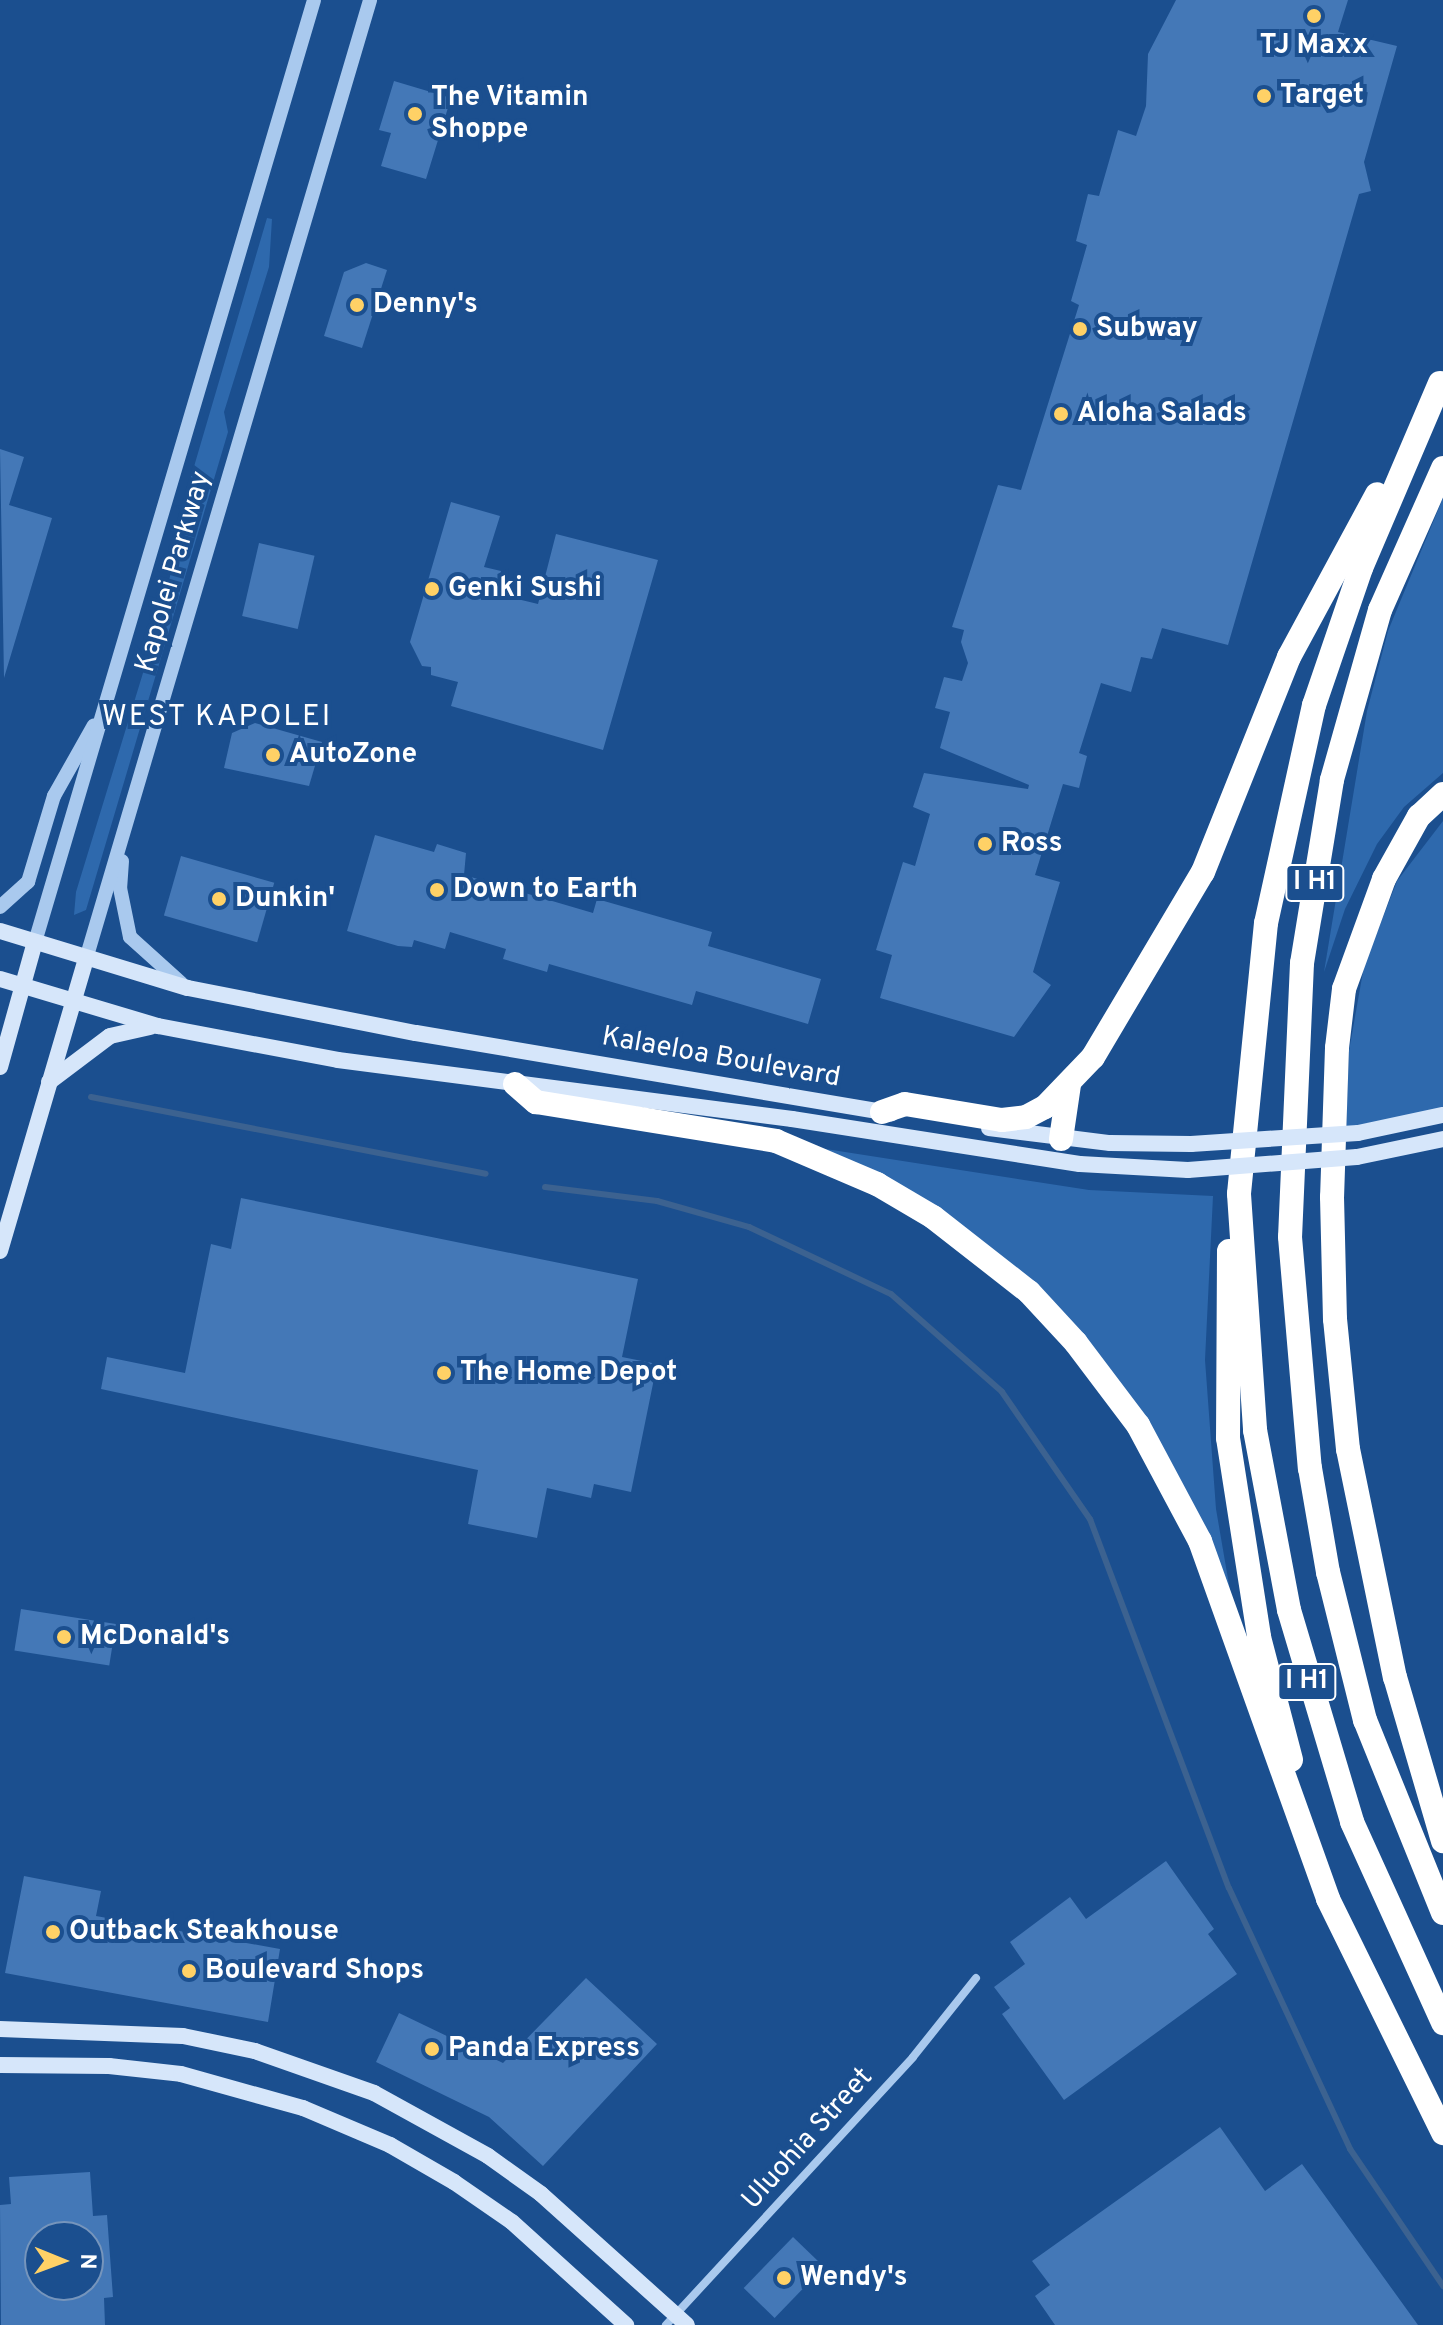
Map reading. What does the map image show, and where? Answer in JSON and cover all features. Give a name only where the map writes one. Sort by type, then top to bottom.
[{"type":"highway","points":[[882,1112],[905,1104],[1002,1120],[1045,1107],[1069,1085],[1115,1026],[1175,926],[1203,872],[1289,657],[1442,381]]},
{"type":"highway","name":"I H1","points":[[1442,381],[1366,554],[1314,705],[1266,923],[1239,1194],[1255,1430],[1289,1610],[1352,1822],[1443,2023]]},
{"type":"highway","name":"I H1","points":[[1443,468],[1380,610],[1332,780],[1302,963],[1290,1237],[1308,1453],[1328,1572],[1365,1720],[1443,1913]]},
{"type":"highway","points":[[1443,794],[1419,816],[1384,879],[1344,989],[1337,1048],[1332,1197],[1335,1319],[1348,1449],[1395,1677],[1443,1841]]},
{"type":"highway","points":[[515,1084],[536,1102],[776,1141],[877,1184],[933,1217],[1029,1292],[1110,1382],[1170,1479],[1200,1541],[1328,1899],[1439,2126]]},
{"type":"highway","points":[[1061,1139],[1069,1085]]},
{"type":"highway","points":[[1239,1194],[1227,1262],[1228,1438],[1259,1637],[1328,1899]]},
{"type":"main road","name":"Kalaeloa Boulevard","points":[[0,931],[188,988],[416,1033],[1061,1139],[1191,1144],[1358,1133],[1443,1115]]},
{"type":"main road","name":"Kapolei Parkway","points":[[0,1067],[35,942]]},
{"type":"main road","name":"Kapolei Parkway","points":[[0,1251],[86,959]]},
{"type":"main road","name":"Kalaeloa Boulevard","points":[[0,979],[158,1026],[338,1060],[1080,1164],[1188,1170],[1357,1157],[1443,1139]]},
{"type":"main road","points":[[48,1083],[110,1036],[158,1026]]},
{"type":"main road","points":[[0,2029],[183,2036],[255,2051],[374,2093],[488,2156],[541,2194],[677,2322]]},
{"type":"main road","points":[[0,2065],[109,2066],[181,2074],[303,2108],[390,2145],[454,2182],[512,2222],[626,2325]]},
{"type":"street","name":"Kapolei Parkway","points":[[35,942],[314,0]]},
{"type":"street","name":"Kapolei Parkway","points":[[86,959],[370,0]]},
{"type":"street","points":[[0,907],[28,882],[54,796],[106,704]]},
{"type":"street","points":[[124,832],[120,888],[130,937],[144,955],[188,988]]},
{"type":"street","name":"Uluohia Street","points":[[677,2322],[913,2057],[976,1978]]},
{"type":"shaded area","points":[[267,218],[272,219],[269,267],[224,412],[228,432],[86,910],[74,915],[76,892],[165,601],[188,487]]},
{"type":"shaded area","points":[[1443,498],[1443,773],[1404,807],[1377,844],[1345,909],[1324,972],[1367,711],[1388,631]]},
{"type":"shaded area","points":[[1443,821],[1443,1108],[1346,1131],[1349,1051],[1364,966],[1397,881]]},
{"type":"shaded area","points":[[813,1147],[1089,1190],[1213,1196],[1205,1360],[1216,1509],[1232,1602],[1211,1560],[1048,1305]]},
{"type":"building","points":[[1176,0],[1348,0],[1338,32],[1397,46],[1364,162],[1371,191],[1359,194],[1228,645],[1162,628],[1152,659],[1141,657],[1131,692],[1101,683],[1079,753],[1087,756],[1079,788],[1063,784],[1035,875],[1060,882],[1033,972],[1051,985],[1014,1037],[880,998],[892,955],[876,950],[903,862],[915,866],[930,814],[913,807],[924,773],[1028,789],[1029,785],[940,748],[950,712],[935,708],[944,677],[962,681],[968,663],[961,642],[964,630],[952,627],[998,485],[1021,490],[1079,305],[1071,301],[1087,245],[1076,241],[1088,194],[1099,196],[1118,130],[1136,136],[1146,106],[1148,54]]},
{"type":"building","name":"The Vitamin Shoppe","points":[[394,81],[451,98],[426,179],[381,166],[391,133],[379,130]]},
{"type":"building","name":"Denny's","points":[[366,263],[387,270],[362,348],[324,336],[344,272]]},
{"type":"building","points":[[0,449],[24,457],[9,505],[52,518],[4,678]]},
{"type":"building","points":[[451,502],[500,516],[484,567],[501,571],[496,594],[538,604],[556,534],[658,560],[603,750],[451,706],[458,682],[431,675],[431,667],[422,666],[410,642]]},
{"type":"building","points":[[259,543],[315,556],[298,629],[242,616]]},
{"type":"building","name":"AutoZone","points":[[255,723],[322,742],[309,786],[224,768],[232,733]]},
{"type":"building","points":[[375,835],[434,852],[437,844],[466,853],[464,875],[593,913],[597,899],[712,932],[708,946],[821,979],[808,1024],[696,991],[692,1005],[549,964],[547,972],[503,959],[506,949],[450,932],[445,949],[414,940],[412,947],[398,946],[347,931]]},
{"type":"building","name":"Dunkin'","points":[[181,856],[274,883],[257,942],[164,916]]},
{"type":"building","name":"The Home Depot","points":[[241,1198],[638,1279],[622,1357],[657,1364],[631,1492],[594,1484],[591,1498],[547,1488],[537,1538],[468,1524],[478,1470],[101,1389],[107,1357],[185,1373],[211,1244],[231,1249]]},
{"type":"building","name":"McDonald's","points":[[21,1609],[116,1624],[109,1666],[14,1650]]},
{"type":"building","points":[[1166,1861],[1214,1929],[1208,1934],[1237,1974],[1064,2100],[1002,2014],[1010,2008],[994,1987],[1025,1964],[1010,1942],[1070,1897],[1086,1919]]},
{"type":"building","points":[[24,1876],[101,1891],[96,1916],[280,1949],[268,2022],[5,1973]]},
{"type":"building","points":[[586,1978],[657,2044],[543,2166],[489,2117],[376,2062],[399,2013],[503,2063]]},
{"type":"building","points":[[1220,2127],[1265,2191],[1302,2164],[1418,2325],[1055,2325],[1035,2296],[1050,2285],[1032,2261]]},
{"type":"building","points":[[90,2172],[93,2216],[107,2215],[113,2297],[104,2298],[105,2325],[1,2325],[0,2205],[11,2204],[9,2177]]},
{"type":"building","name":"Wendy's","points":[[793,2237],[824,2267],[775,2318],[744,2288]]},
{"type":"waterway","points":[[91,1097],[486,1174]]},
{"type":"waterway","points":[[545,1187],[657,1201],[749,1227],[891,1294],[1002,1392],[1090,1519],[1229,1888],[1350,2149],[1443,2286]]},
{"type":"place","name":"TJ Maxx","points":[[1314,16]]},
{"type":"place","name":"Target","points":[[1264,96]]},
{"type":"place","name":"The Vitamin Shoppe","points":[[415,114]]},
{"type":"place","name":"Denny's","points":[[357,305]]},
{"type":"place","name":"Subway","points":[[1080,329]]},
{"type":"place","name":"Aloha Salads","points":[[1061,414]]},
{"type":"place","name":"Genki Sushi","points":[[432,589]]},
{"type":"place","name":"AutoZone","points":[[273,755]]},
{"type":"place","name":"Ross","points":[[985,844]]},
{"type":"place","name":"Down to Earth","points":[[437,890]]},
{"type":"place","name":"Dunkin'","points":[[219,899]]},
{"type":"place","name":"The Home Depot","points":[[444,1373]]},
{"type":"place","name":"McDonald's","points":[[64,1637]]},
{"type":"place","name":"Outback Steakhouse","points":[[53,1932]]},
{"type":"place","name":"Boulevard Shops","points":[[189,1971]]},
{"type":"place","name":"Panda Express","points":[[432,2049]]},
{"type":"place","name":"Wendy's","points":[[784,2278]]},
{"type":"district","name":"WEST KAPOLEI","points":[[217,718]]}]
